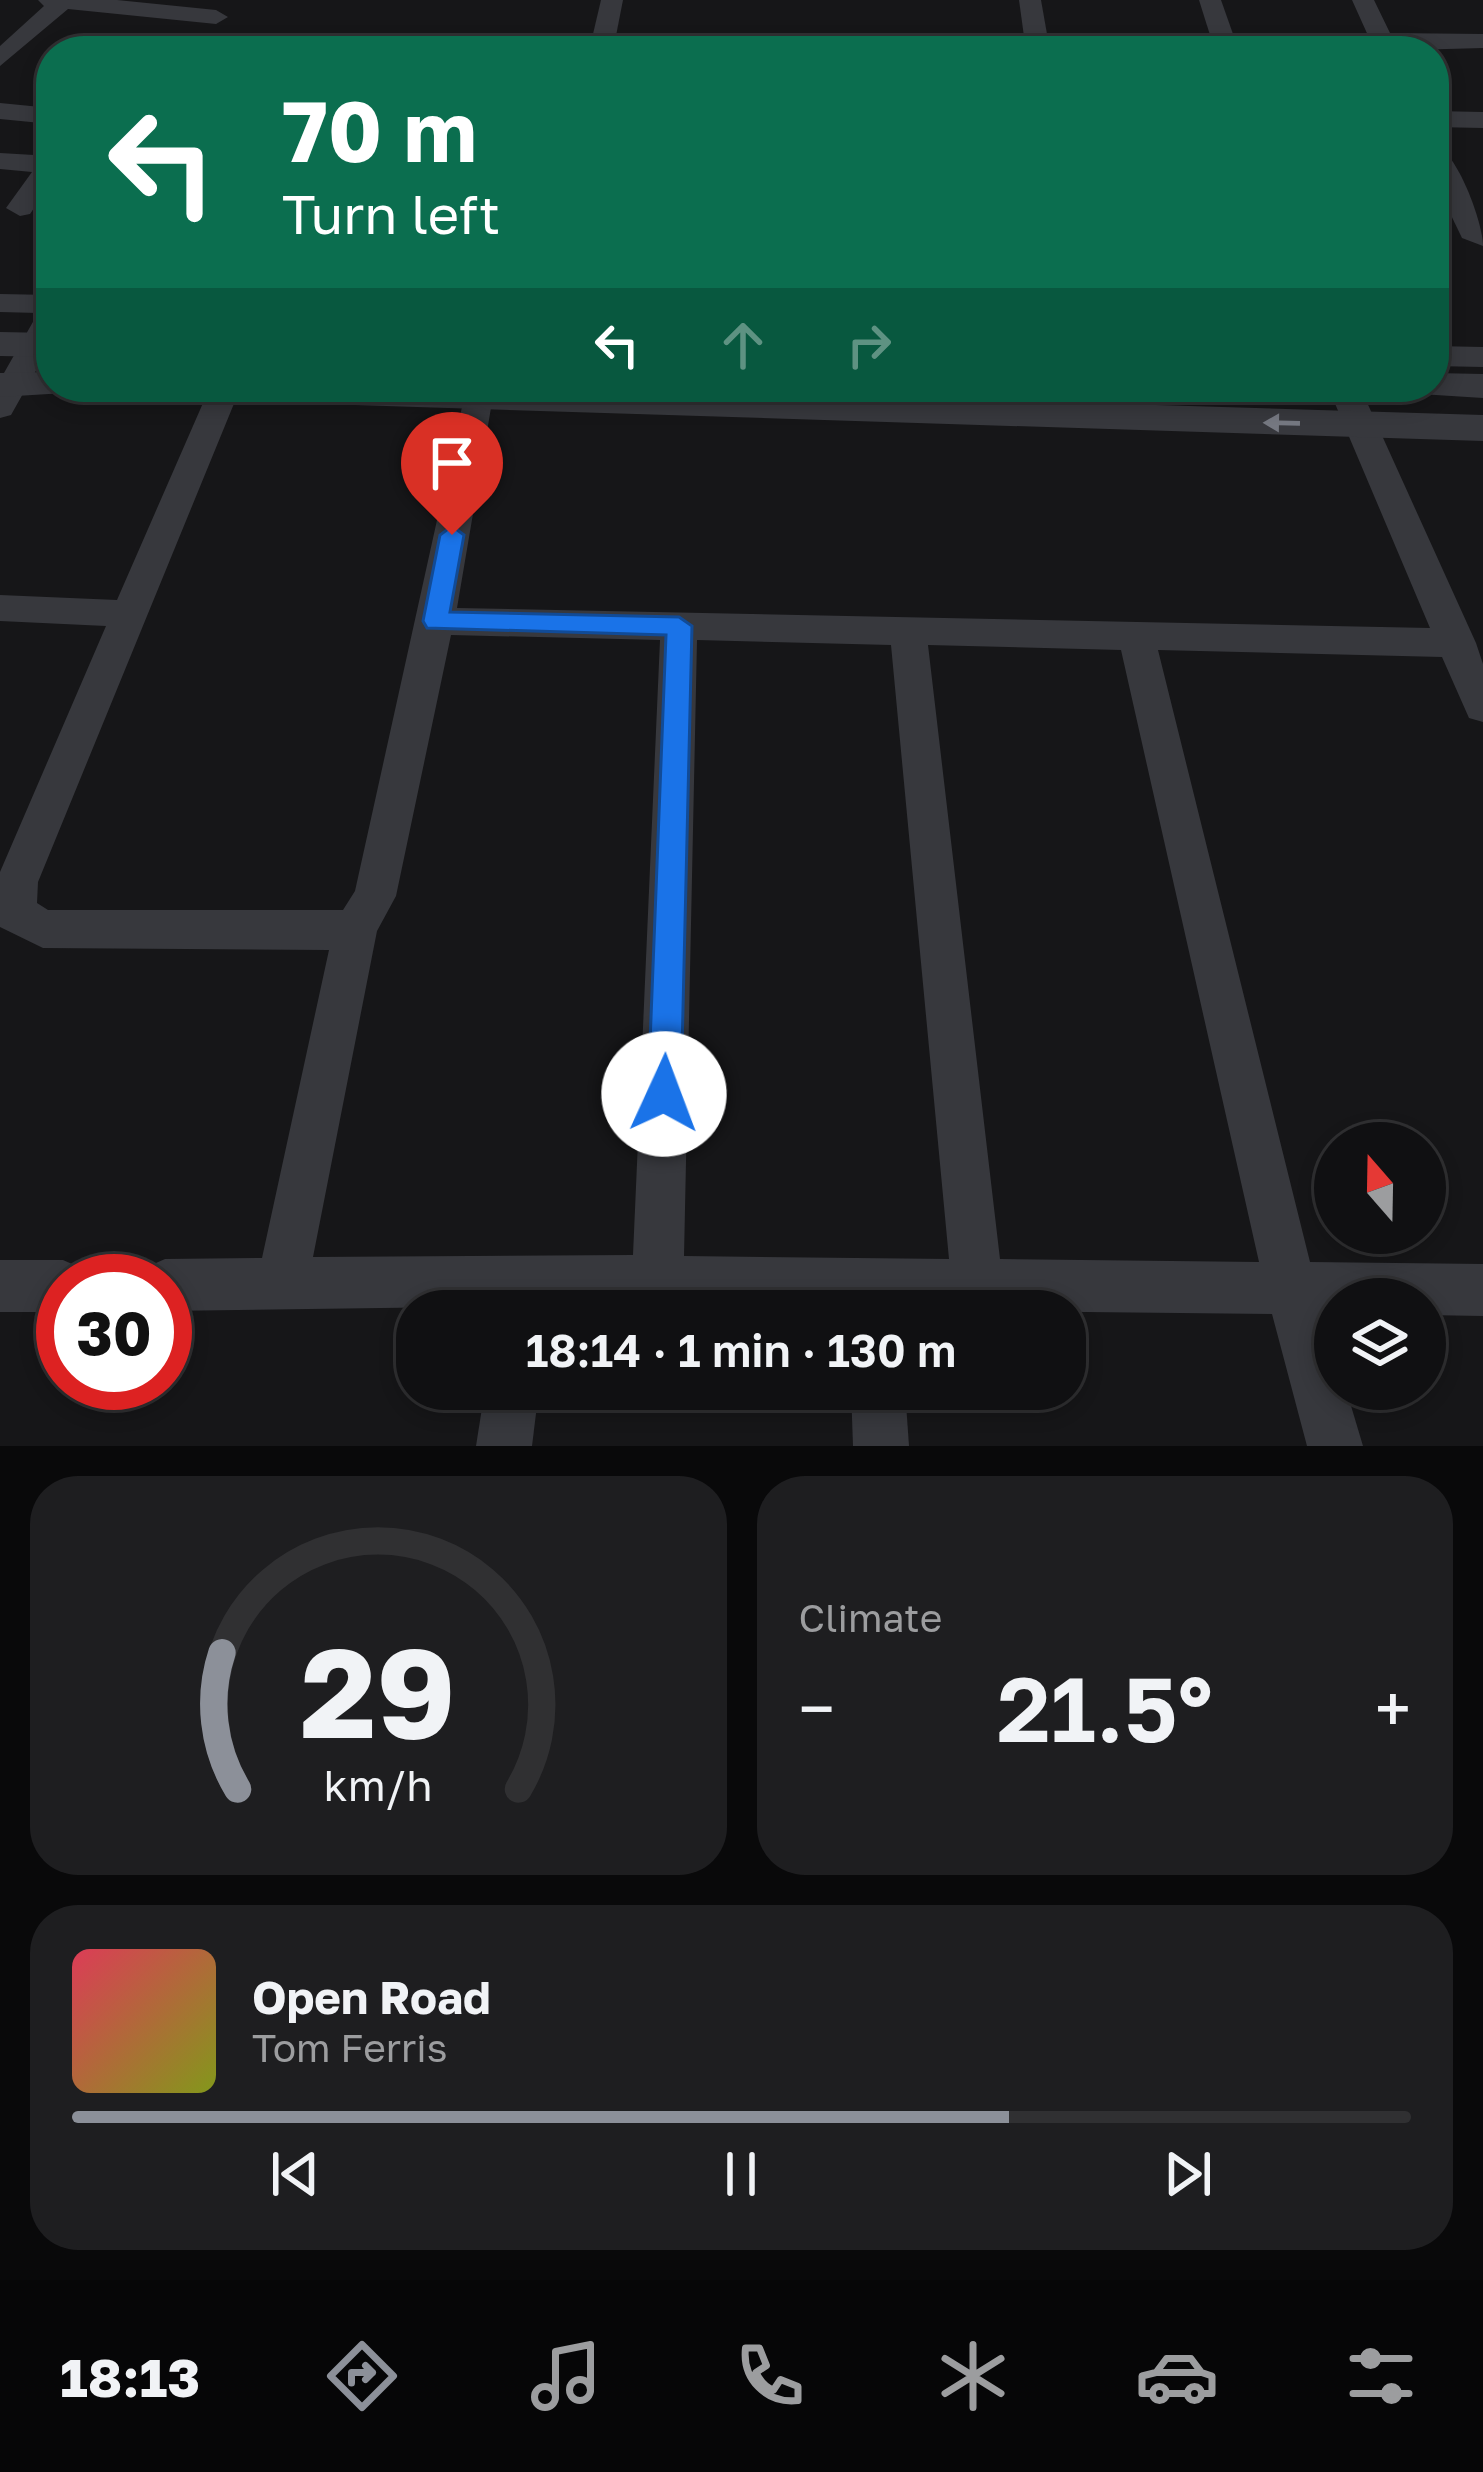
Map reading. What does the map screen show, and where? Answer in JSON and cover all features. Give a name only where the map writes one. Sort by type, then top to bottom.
[{"type":"street","points":[[49,0],[216,17]]},
{"type":"street","points":[[604,36],[612,0]]},
{"type":"street","points":[[1030,0],[1035,36]]},
{"type":"street","points":[[1210,0],[1222,36]]},
{"type":"street","points":[[1363,0],[1380,36]]},
{"type":"street","points":[[0,59],[63,2]]},
{"type":"street","points":[[1449,42],[1483,41]]},
{"type":"street","points":[[0,111],[36,115]]},
{"type":"street","points":[[1449,119],[1483,120]]},
{"type":"street","points":[[0,161],[36,164]]},
{"type":"street","points":[[10,208],[36,180]]},
{"type":"street","points":[[1449,183],[1476,238],[1483,238]]},
{"type":"street","points":[[0,303],[36,304]]},
{"type":"street","points":[[16,391],[35,337]]},
{"type":"street","points":[[1449,356],[1483,357]]},
{"type":"street","points":[[1449,385],[1483,386]]},
{"type":"street","points":[[218,402],[17,882],[15,913],[43,929],[324,932],[356,927]]},
{"type":"street","points":[[282,1283],[356,927],[376,896],[436,621],[476,402]]},
{"type":"street","points":[[660,402],[1483,428]]},
{"type":"street","points":[[1350,402],[1482,702]]},
{"type":"street","points":[[0,608],[127,614]]},
{"type":"street","points":[[436,621],[1457,643]]},
{"type":"street","points":[[658,1282],[679,626]]},
{"type":"street","points":[[908,631],[976,1285]]},
{"type":"street","points":[[1136,636],[1292,1288],[1335,1446]]},
{"type":"street","points":[[581,1290],[658,1282],[772,1290]]},
{"type":"street","points":[[192,1285],[282,1283],[412,1290]]},
{"type":"street","points":[[933,1290],[976,1285],[1483,1290]]},
{"type":"street","points":[[0,1286],[36,1286]]},
{"type":"street","points":[[504,1446],[509,1410]]},
{"type":"street","points":[[879,1410],[881,1446]]},
{"type":"route","points":[[452,535],[436,621],[679,626],[664,1094]]}]
